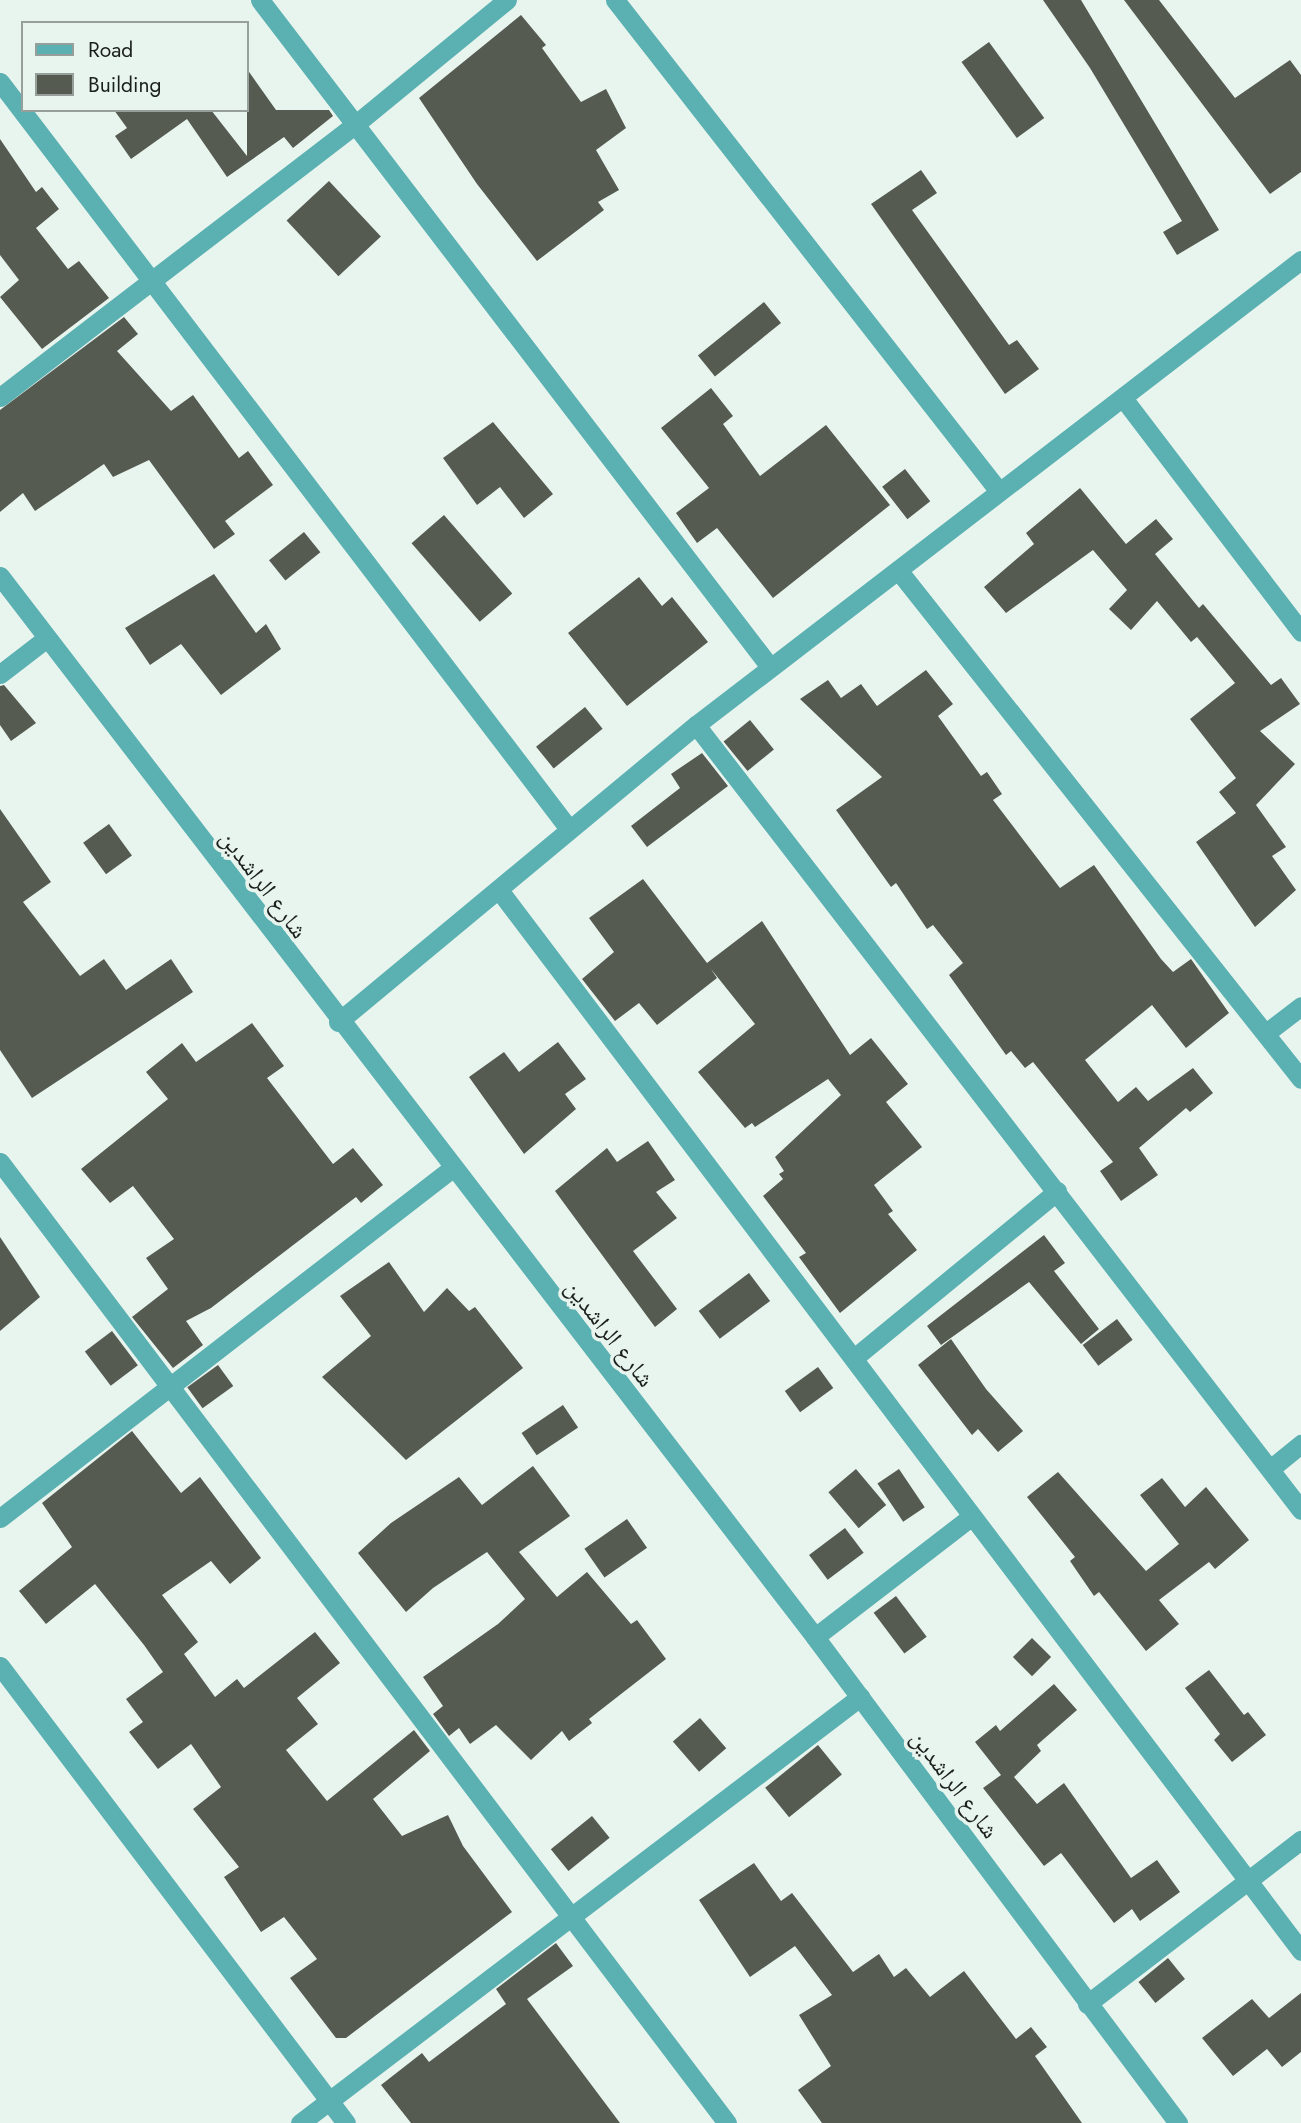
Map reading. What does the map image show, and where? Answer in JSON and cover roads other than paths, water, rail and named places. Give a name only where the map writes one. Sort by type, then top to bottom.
[{"type":"street","points":[[260,0],[357,123],[770,667]]},
{"type":"street","points":[[0,397],[357,123],[507,0]]},
{"type":"street","points":[[615,0],[998,490]]},
{"type":"street","points":[[0,82],[21,109]]},
{"type":"street","points":[[23,112],[569,829]]},
{"type":"street","points":[[338,1022],[696,725],[998,490],[1123,398],[1301,260]]},
{"type":"street","points":[[1123,398],[1301,632]]},
{"type":"street","points":[[898,569],[1301,1079]]},
{"type":"street","name":"شارع الراشدين","points":[[0,576],[338,1022],[815,1637],[1178,2123]]},
{"type":"street","points":[[0,674],[47,638]]},
{"type":"street","points":[[696,725],[1301,1510]]},
{"type":"street","points":[[499,890],[1301,1951]]},
{"type":"street","points":[[1266,1033],[1301,1006]]},
{"type":"street","points":[[0,1162],[727,2123]]},
{"type":"street","points":[[0,1518],[452,1169]]},
{"type":"street","points":[[854,1358],[1057,1191]]},
{"type":"street","points":[[1270,1469],[1301,1444]]},
{"type":"street","points":[[815,1637],[971,1517]]},
{"type":"street","points":[[0,1666],[346,2123]]},
{"type":"street","points":[[300,2123],[568,1915],[860,1697]]},
{"type":"street","points":[[1087,2004],[1249,1883],[1301,1840]]}]
